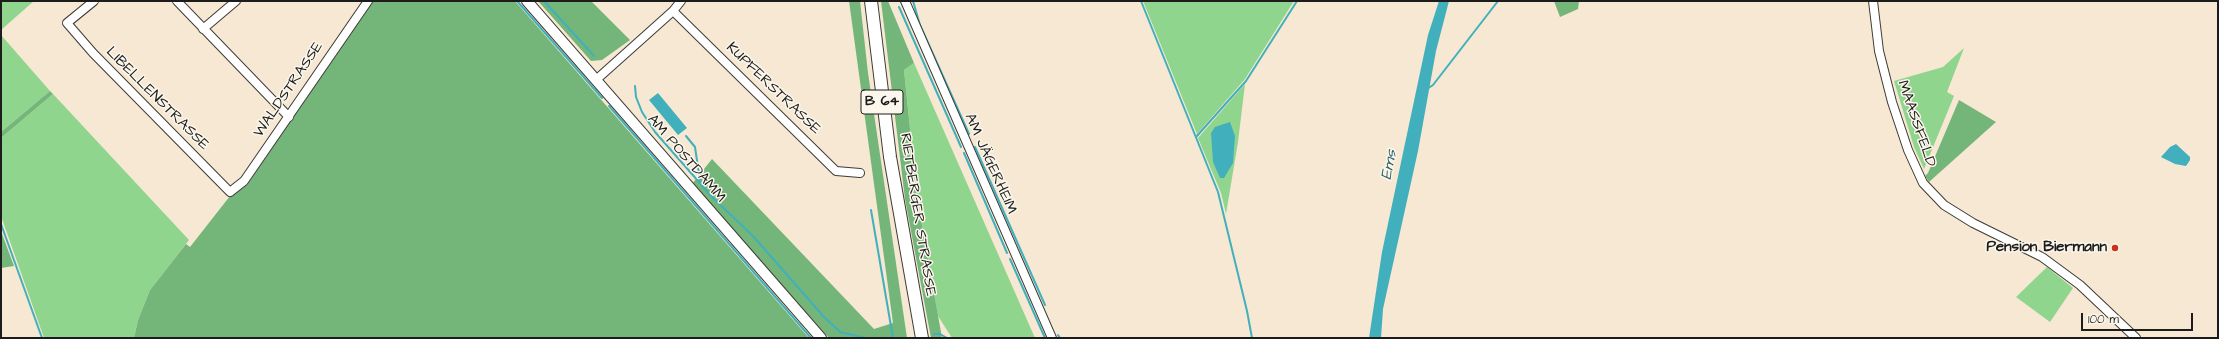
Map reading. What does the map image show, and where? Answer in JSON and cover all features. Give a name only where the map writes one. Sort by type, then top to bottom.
[{"type":"main road","name":"RIETBERGER STRASSE","points":[[871,1],[890,157],[922,338]]},
{"type":"street","name":"LIBELLENSTRASSE","points":[[94,1],[68,23],[93,53],[230,192]]},
{"type":"street","points":[[177,1],[289,117]]},
{"type":"street","points":[[203,29],[236,1]]},
{"type":"street","name":"WALDSTRASSE","points":[[230,192],[244,181],[368,1]]},
{"type":"street","name":"AM POSTDAMM","points":[[527,1],[597,79],[821,338]]},
{"type":"street","points":[[597,79],[673,11],[681,1]]},
{"type":"street","name":"AM JÄGERHEIM","points":[[905,1],[1052,338]]},
{"type":"street","name":"MAASSFELD","points":[[1873,1],[1879,51],[1892,102],[1908,150],[1923,183],[1944,205],[1973,223],[2042,257],[2080,285],[2136,338]]},
{"type":"street","name":"KUPFERSTRASSE","points":[[673,11],[836,171],[860,173]]},
{"type":"green space","points":[[1,1],[34,1],[1,30]]},
{"type":"green space","points":[[373,1],[515,1],[809,338],[134,338],[138,320],[150,290],[186,244],[190,247],[230,196],[247,185],[367,6]]},
{"type":"green space","points":[[538,1],[591,1],[630,40],[602,60],[591,61]]},
{"type":"green space","points":[[849,1],[860,1],[868,73],[907,338],[829,338],[692,184],[712,159],[874,329],[893,323]]},
{"type":"green space","points":[[881,1],[888,1],[914,63],[904,70],[917,197],[942,338],[931,338],[905,199]]},
{"type":"green space","points":[[1143,1],[1294,1],[1245,79],[1197,134]]},
{"type":"green space","points":[[1554,1],[1579,1],[1578,9],[1560,17]]},
{"type":"green space","points":[[1,35],[50,91],[1,132]]},
{"type":"green space","points":[[1964,48],[1947,92],[1954,96],[1924,169],[1914,147],[1894,81],[1943,67]]},
{"type":"green space","points":[[914,63],[1035,338],[952,338],[938,316],[917,197],[904,70]]},
{"type":"green space","points":[[1245,84],[1238,142],[1226,214],[1221,193],[1198,138]]},
{"type":"green space","points":[[50,91],[53,94],[1,138],[1,132]]},
{"type":"green space","points":[[53,94],[189,240],[150,290],[138,320],[134,338],[44,338],[1,216],[1,138]]},
{"type":"green space","points":[[1959,100],[1996,122],[1929,182],[1925,176],[1928,173]]},
{"type":"green space","points":[[1,231],[14,266],[1,268]]},
{"type":"green space","points":[[2047,267],[2073,288],[2050,322],[2016,297]]},
{"type":"water","points":[[1439,1],[1449,1],[1436,51],[1418,151],[1383,309],[1381,338],[1369,338],[1382,252],[1428,35]]},
{"type":"water","points":[[658,93],[687,128],[678,135],[649,100]]},
{"type":"water","points":[[1230,122],[1235,136],[1233,163],[1224,178],[1220,178],[1213,162],[1211,133],[1215,127]]},
{"type":"water","points":[[2176,144],[2190,157],[2190,160],[2186,166],[2175,164],[2161,157],[2170,147]]},
{"type":"waterway","points":[[517,1],[602,98]]},
{"type":"waterway","points":[[544,1],[594,56]]},
{"type":"waterway","points":[[913,1],[920,25],[969,134]]},
{"type":"waterway","points":[[1141,1],[1218,192],[1247,311],[1252,338]]},
{"type":"waterway","points":[[1196,137],[1246,81],[1297,1]]},
{"type":"waterway","points":[[1427,89],[1433,85],[1498,1]]},
{"type":"waterway","points":[[899,7],[961,147]]},
{"type":"waterway","points":[[635,86],[636,97],[642,112],[655,132],[713,198],[753,236],[824,317],[840,332],[865,338]]},
{"type":"waterway","points":[[609,106],[811,338]]},
{"type":"waterway","points":[[686,136],[695,147],[700,181]]},
{"type":"waterway","points":[[975,147],[1045,305]]},
{"type":"waterway","points":[[964,153],[1007,253]]},
{"type":"waterway","points":[[871,210],[893,338]]},
{"type":"waterway","points":[[1,224],[42,338]]},
{"type":"waterway","points":[[1010,259],[1045,338]]},
{"type":"waterway","points":[[934,334],[940,334],[947,338]]},
{"type":"place","name":"Pension Biermann","points":[[2115,248]]},
{"type":"water label","name":"Ems","points":[[1390,165]]}]
